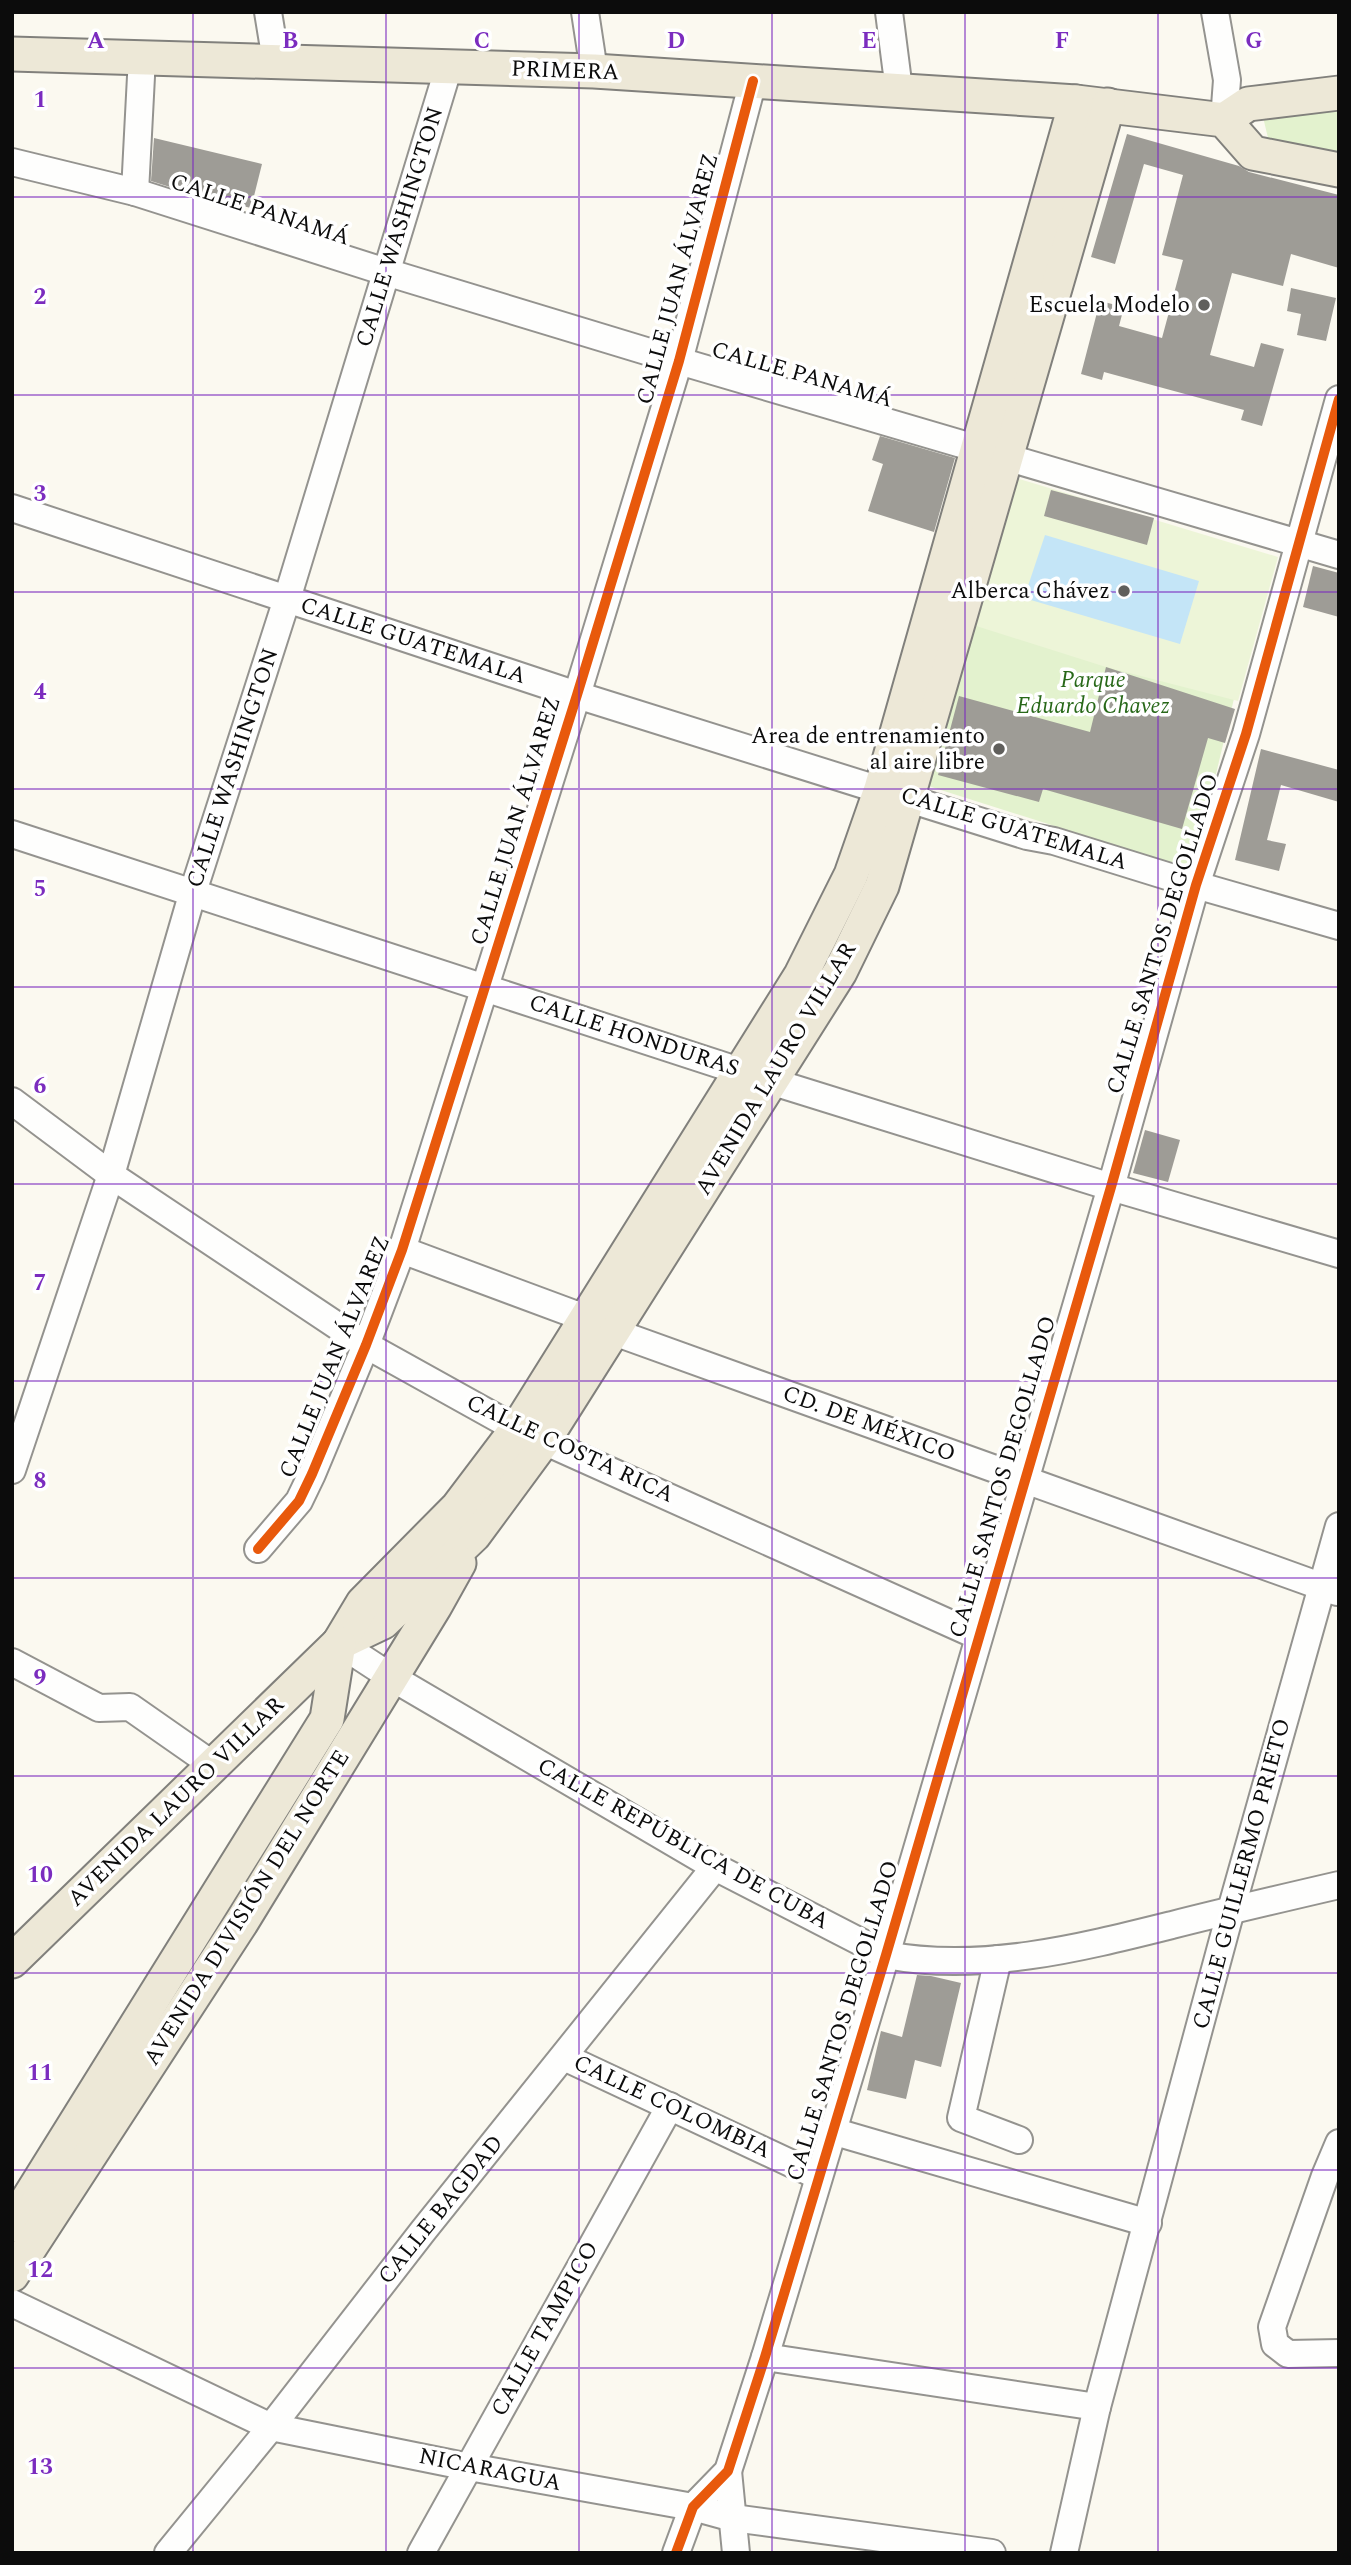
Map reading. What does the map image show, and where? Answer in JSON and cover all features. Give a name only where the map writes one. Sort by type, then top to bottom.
[{"type":"main road","name":"PRIMERA","points":[[12,54],[594,71],[1092,104],[1224,120]]},
{"type":"main road","points":[[1339,93],[1248,104],[1224,120],[1253,153],[1339,170]]},
{"type":"main road","name":"AVENIDA LAURO VILLAR","points":[[340,1643],[383,1622],[474,1535],[530,1434],[755,1076],[840,972],[882,886],[894,793],[1092,104]]},
{"type":"main road","name":"AVENIDA LAURO VILLAR","points":[[12,1961],[340,1643],[363,1603],[530,1434]]},
{"type":"main road","name":"AVENIDA DIVISIÓN DEL NORTE","points":[[12,2275],[241,1923],[435,1606],[474,1535]]},
{"type":"main road","name":"AVENIDA DIVISIÓN DEL NORTE","points":[[12,2225],[327,1718],[340,1643]]},
{"type":"main road","points":[[211,1903],[241,1923]]},
{"type":"street","points":[[268,12],[276,61]]},
{"type":"street","points":[[585,12],[594,71]]},
{"type":"street","points":[[889,12],[899,90]]},
{"type":"street","points":[[1215,12],[1227,80],[1224,120]]},
{"type":"street","points":[[135,192],[142,57]]},
{"type":"street","name":"CALLE WASHINGTON","points":[[12,1470],[111,1175],[192,895],[287,599],[449,66]]},
{"type":"street","name":"CALLE JUAN ÁLVAREZ","points":[[258,1549],[299,1501],[366,1345],[402,1250],[679,361],[753,81]]},
{"type":"street","name":"CALLE PANAMÁ","points":[[12,162],[135,192],[679,361],[1339,555]]},
{"type":"street","name":"CALLE SANTOS DEGOLLADO","points":[[676,2553],[694,2507],[728,2471],[765,2357],[1111,1187],[1196,885],[1246,734],[1339,399]]},
{"type":"street","name":"CALLE GUATEMALA","points":[[12,508],[577,695],[1027,836],[1054,841],[1339,926]]},
{"type":"street","name":"CALLE HONDURAS","points":[[12,834],[192,895],[755,1076],[1111,1187],[1339,1254]]},
{"type":"street","name":"CALLE COSTA RICA","points":[[12,1101],[111,1175],[366,1345],[530,1434],[978,1636]]},
{"type":"street","name":"CD. DE MÉXICO","points":[[402,1250],[1023,1480],[1330,1589]]},
{"type":"street","name":"CALLE GUILLERMO PRIETO","points":[[1064,2553],[1097,2407],[1231,1910],[1330,1589],[1339,1526]]},
{"type":"street","name":"CALLE REPÚBLICA DE CUBA","points":[[340,1643],[391,1676],[715,1867],[886,1955],[905,1959],[998,1959],[1083,1947],[1339,1885]]},
{"type":"street","points":[[12,1662],[99,1708],[130,1707],[213,1765]]},
{"type":"street","name":"CALLE BAGDAD","points":[[168,2553],[715,1867]]},
{"type":"street","points":[[998,1959],[961,2118],[1019,2140]]},
{"type":"street","name":"CALLE COLOMBIA","points":[[564,2057],[818,2176]]},
{"type":"street","name":"CALLE TAMPICO","points":[[421,2553],[670,2106]]},
{"type":"street","points":[[832,2131],[1148,2223]]},
{"type":"street","points":[[1339,2143],[1332,2176],[1272,2327],[1275,2344],[1288,2354],[1339,2353]]},
{"type":"street","name":"NICARAGUA","points":[[12,2303],[271,2427],[469,2467],[694,2507],[733,2518],[992,2553]]},
{"type":"street","points":[[765,2357],[1097,2407]]},
{"type":"street","points":[[728,2471],[736,2553]]},
{"type":"green space","points":[[1339,107],[1339,156],[1268,138],[1263,117]]},
{"type":"green space","name":"Alberca Chávez","points":[[1013,477],[1278,557],[1238,701],[1106,667],[970,624]]},
{"type":"green space","name":"Parque Eduardo Chavez","points":[[1012,486],[1266,565],[1193,870],[922,784]]},
{"type":"water","points":[[1045,535],[1199,581],[1180,644],[1024,598]]},
{"type":"building","points":[[1127,134],[1239,166],[1249,172],[1339,195],[1339,268],[1291,254],[1283,286],[1232,273],[1210,355],[1254,367],[1261,343],[1284,349],[1262,426],[1241,420],[1244,410],[1104,372],[1102,380],[1081,374],[1100,301],[1124,307],[1119,326],[1162,338],[1183,260],[1162,255],[1183,175],[1144,164],[1115,264],[1091,257]]},
{"type":"building","points":[[154,138],[262,164],[251,208],[151,181]]},
{"type":"building","points":[[1291,288],[1336,298],[1326,341],[1297,335],[1301,314],[1287,311]]},
{"type":"building","points":[[880,436],[955,458],[934,532],[868,511],[883,464],[872,460]]},
{"type":"building","points":[[1051,490],[1154,518],[1147,545],[1044,516]]},
{"type":"building","points":[[1313,566],[1339,573],[1339,617],[1303,607]]},
{"type":"building","points":[[1106,667],[1235,709],[1225,743],[1208,738],[1182,829],[1043,789],[1039,802],[938,775],[959,696],[1090,732]]},
{"type":"building","points":[[1261,749],[1339,770],[1339,802],[1281,785],[1267,840],[1286,844],[1279,871],[1235,860]]},
{"type":"building","points":[[1145,1130],[1180,1140],[1168,1182],[1133,1173]]},
{"type":"building","points":[[917,1975],[961,1983],[941,2067],[915,2060],[906,2099],[867,2090],[881,2031],[902,2037]]},
{"type":"cycle path","points":[[258,1549],[299,1501],[366,1345],[402,1250],[679,361],[753,81]]},
{"type":"cycle path","points":[[676,2553],[693,2507],[728,2471],[765,2357],[1111,1187],[1196,885],[1246,734],[1339,399]]},
{"type":"place","name":"Escuela Modelo","points":[[1204,305]]},
{"type":"place","name":"Alberca Chávez","points":[[1124,591]]},
{"type":"place","name":"Area de entrenamiento al aire libre","points":[[999,749]]}]
